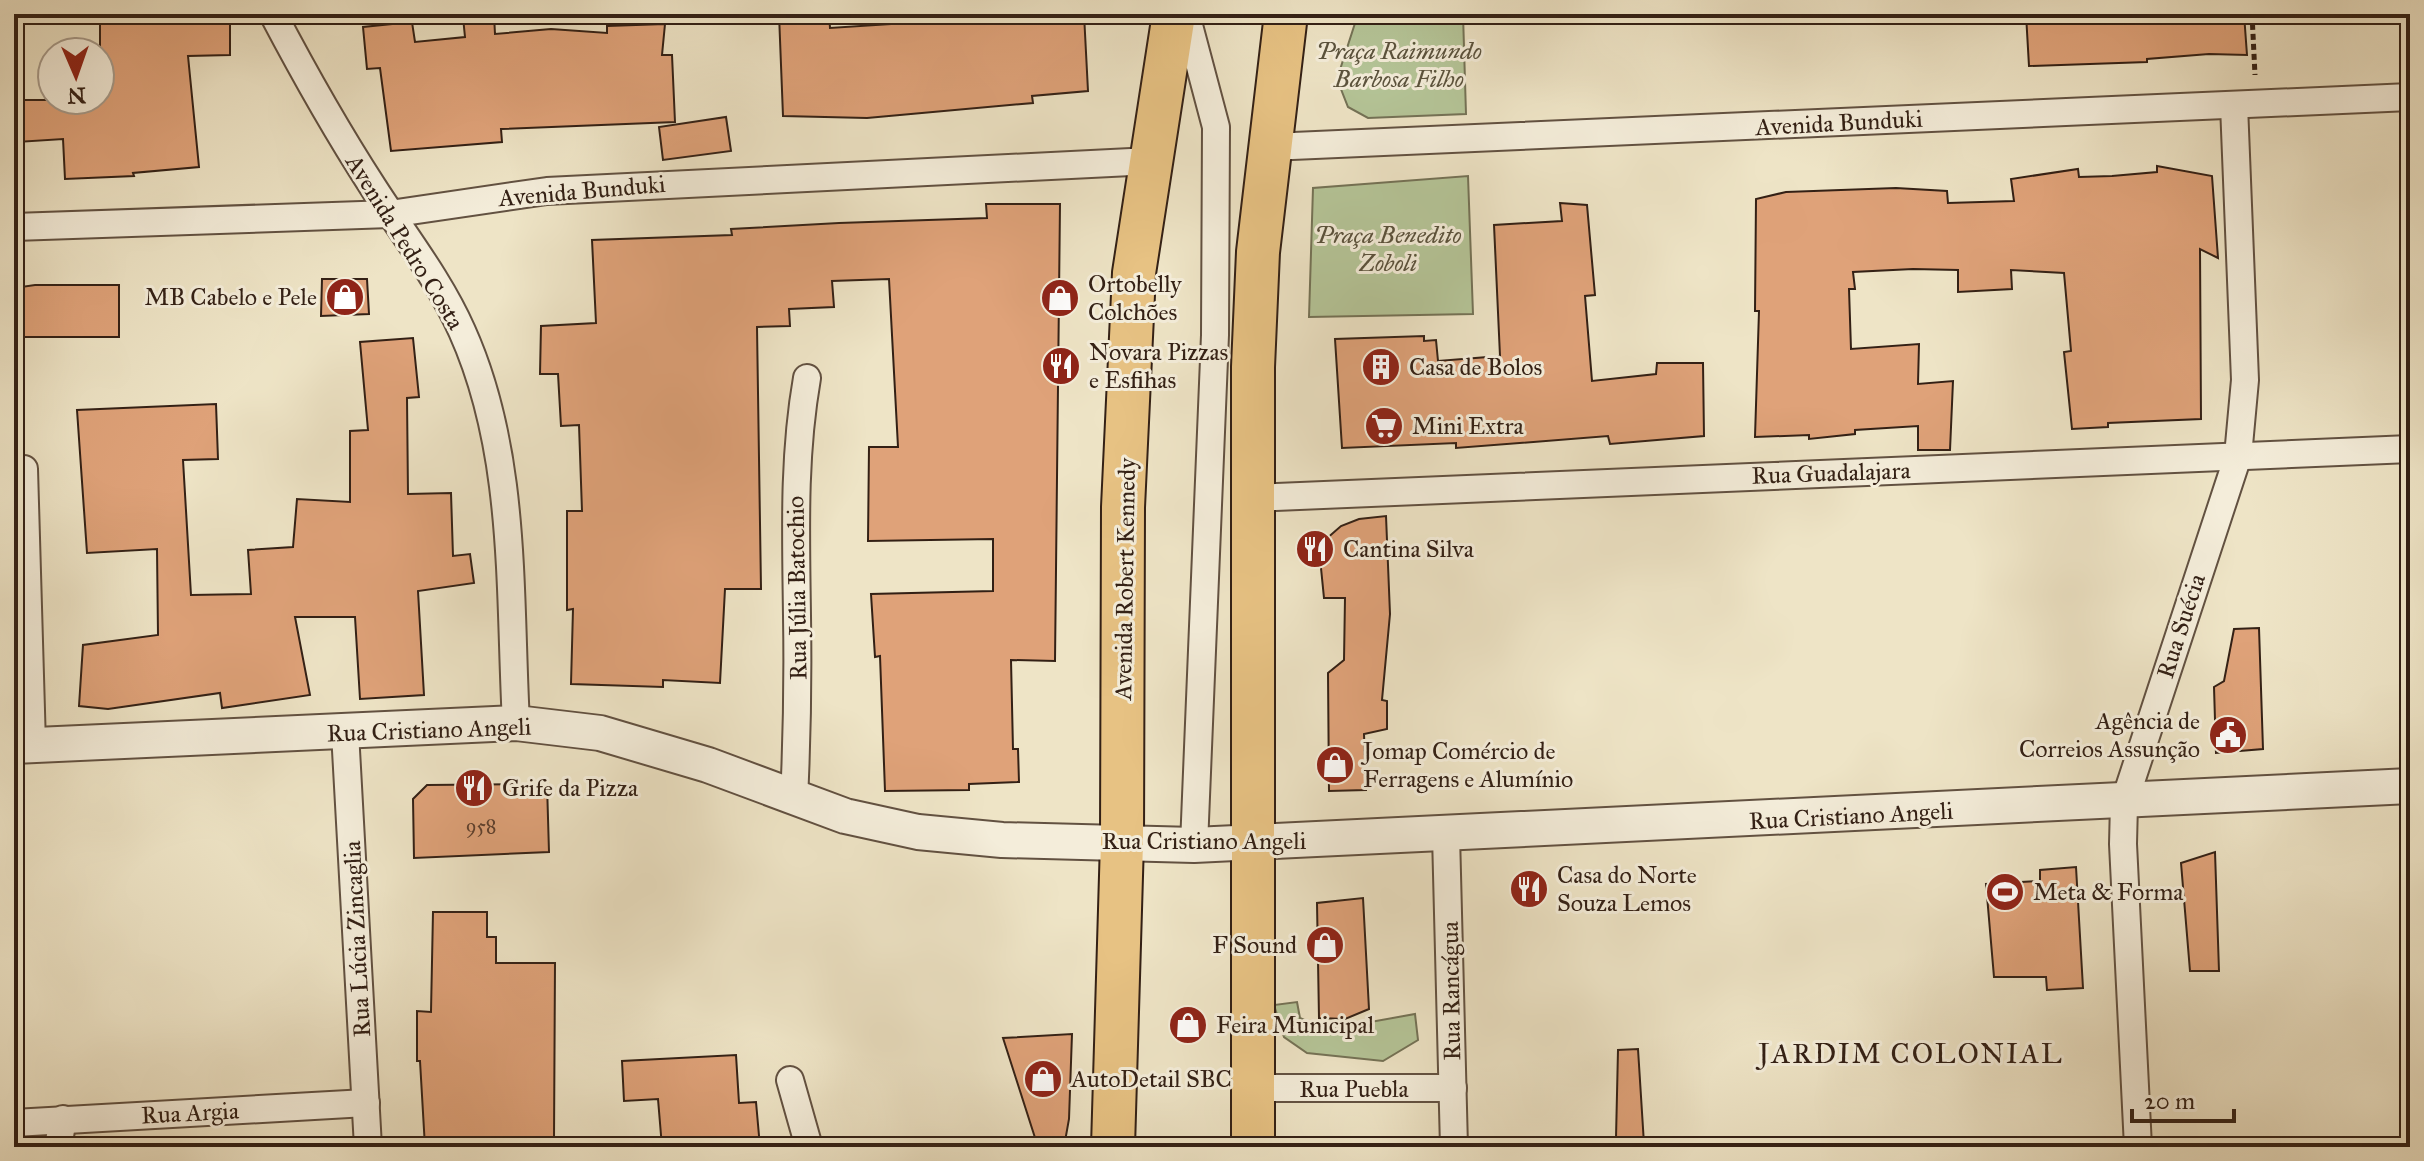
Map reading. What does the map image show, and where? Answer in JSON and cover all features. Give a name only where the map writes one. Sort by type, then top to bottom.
[{"type":"main road","name":"Avenida Robert Kennedy","points":[[1113,1147],[1122,842],[1123,507],[1134,273],[1174,14]]},
{"type":"main road","points":[[1253,1147],[1252,498],[1258,252],[1286,14]]},
{"type":"street","name":"Avenida Pedro Costa","points":[[273,14],[325,113],[440,289],[462,331],[482,384],[497,443],[505,500],[516,723]]},
{"type":"street","points":[[1186,14],[1216,127],[1215,335],[1194,845]]},
{"type":"street","name":"Avenida Bunduki","points":[[1269,147],[2410,97]]},
{"type":"street","name":"Rua Suécia","points":[[2138,1147],[2123,844],[2124,803],[2238,456],[2245,380],[2245,104]]},
{"type":"street","name":"Avenida Bunduki","points":[[14,227],[390,214],[547,191],[1151,161]]},
{"type":"street","name":"Rua Júlia Batochio","points":[[794,799],[798,709],[795,498],[798,431],[807,378]]},
{"type":"street","name":"Rua Guadalajara","points":[[1252,498],[2410,449]]},
{"type":"street","points":[[23,746],[24,469]]},
{"type":"street","name":"Rua Cristiano Angeli","points":[[23,746],[516,723],[600,733],[708,765],[845,816],[918,832],[1002,840],[1194,845],[2124,803],[2410,786]]},
{"type":"street","name":"Rua Lúcia Zincaglia","points":[[345,732],[368,1147]]},
{"type":"street","name":"Rua Rancágua","points":[[1446,835],[1454,1147]]},
{"type":"street","points":[[790,1080],[809,1147]]},
{"type":"street","name":"Rua Puebla","points":[[1254,1088],[1453,1088]]},
{"type":"street","points":[[1091,1147],[1116,1100]]},
{"type":"street","name":"Rua Argia","points":[[14,1123],[366,1103]]},
{"type":"street","points":[[58,1147],[63,1119]]},
{"type":"path","points":[[2245,104],[2252,14]]},
{"type":"green space","name":"Praça Raimundo Barbosa Filho","points":[[1358,14],[1463,14],[1466,114],[1368,118],[1348,107],[1337,79]]},
{"type":"green space","name":"Praça Benedito Zoboli","points":[[1468,176],[1473,314],[1309,317],[1313,188]]},
{"type":"green space","points":[[1297,1002],[1300,1018],[1326,1030],[1415,1014],[1418,1040],[1383,1061],[1307,1053],[1284,1037],[1274,1005]]},
{"type":"building","points":[[124,14],[230,14],[230,55],[188,56],[199,167],[133,173],[134,176],[65,179],[63,139],[17,142],[14,100],[36,100],[36,116],[116,116],[116,36],[100,36],[100,21],[124,20]]},
{"type":"building","points":[[779,14],[829,14],[830,28],[938,21],[1057,22],[1056,14],[1084,14],[1088,91],[1032,96],[1033,103],[867,118],[783,116]]},
{"type":"building","points":[[2026,14],[2244,14],[2247,55],[2209,54],[2147,59],[2147,62],[2029,66]]},
{"type":"building","points":[[494,15],[495,34],[551,29],[607,33],[607,26],[665,24],[662,55],[672,55],[675,122],[501,129],[502,142],[391,151],[380,68],[367,69],[363,27],[412,22],[415,42],[465,37],[463,17]]},
{"type":"building","points":[[726,117],[731,151],[663,160],[659,127]]},
{"type":"building","points":[[2157,166],[2212,176],[2218,258],[2200,249],[2201,419],[2108,423],[2108,427],[2072,429],[2064,352],[2071,351],[2064,273],[2011,270],[2012,289],[1958,292],[1958,270],[1913,269],[1853,272],[1855,289],[1849,289],[1851,349],[1919,344],[1918,384],[1953,381],[1950,450],[1918,450],[1918,426],[1855,430],[1855,434],[1809,439],[1809,435],[1755,437],[1759,311],[1755,311],[1756,199],[1786,192],[1896,188],[1947,191],[1948,203],[2014,201],[2011,179],[2078,169],[2079,177],[2157,172]]},
{"type":"building","points":[[1560,203],[1587,205],[1595,295],[1585,296],[1592,381],[1656,374],[1657,363],[1703,363],[1704,436],[1610,444],[1608,436],[1456,448],[1456,443],[1342,448],[1335,339],[1424,336],[1424,341],[1436,340],[1438,361],[1500,356],[1494,225],[1562,221]]},
{"type":"building","points":[[986,204],[1060,204],[1055,661],[1011,660],[1013,749],[1018,749],[1019,782],[969,784],[969,790],[885,791],[880,656],[875,657],[871,594],[993,591],[993,539],[868,541],[869,447],[898,447],[889,279],[832,281],[834,307],[789,309],[790,326],[757,327],[761,589],[725,589],[720,683],[663,680],[663,687],[571,684],[573,609],[567,610],[567,511],[582,511],[579,425],[561,426],[558,374],[540,374],[541,326],[596,323],[592,240],[732,235],[731,229],[987,218]]},
{"type":"building","name":"MB Cabelo e Pele","points":[[322,279],[367,279],[369,314],[321,316]]},
{"type":"building","points":[[119,285],[119,337],[14,337],[14,288]]},
{"type":"building","points":[[413,338],[419,397],[407,398],[408,494],[451,493],[453,556],[470,554],[474,583],[418,591],[424,695],[360,699],[355,617],[295,617],[310,695],[222,708],[220,693],[108,709],[79,706],[83,645],[158,635],[157,549],[87,553],[77,410],[216,404],[218,459],[183,460],[191,595],[251,594],[248,550],[293,547],[297,499],[350,502],[350,431],[368,430],[360,342]]},
{"type":"building","points":[[1386,516],[1390,614],[1382,700],[1387,701],[1387,729],[1364,734],[1366,790],[1329,791],[1328,673],[1344,660],[1345,598],[1324,598],[1321,568],[1325,540],[1341,526],[1359,519]]},
{"type":"building","points":[[2259,628],[2263,749],[2216,753],[2214,687],[2224,681],[2234,629]]},
{"type":"building","points":[[547,784],[549,852],[414,858],[413,799],[427,785]]},
{"type":"building","points":[[2215,852],[2219,971],[2190,971],[2181,863]]},
{"type":"building","points":[[2076,867],[2083,988],[2047,990],[2046,977],[1994,977],[1986,884],[2040,881],[2040,870]]},
{"type":"building","points":[[1363,898],[1369,1009],[1345,1019],[1319,1018],[1317,903]]},
{"type":"building","points":[[433,912],[487,912],[487,937],[496,937],[496,963],[555,963],[554,1139],[465,1139],[465,1147],[425,1147],[420,1061],[417,1061],[417,1011],[431,1012]]},
{"type":"building","name":"AutoDetail SBC","points":[[1072,1034],[1069,1119],[1064,1147],[1038,1147],[1003,1038]]},
{"type":"building","points":[[1638,1049],[1644,1144],[1616,1138],[1618,1050]]},
{"type":"building","points":[[736,1055],[739,1103],[756,1102],[760,1147],[662,1147],[658,1099],[624,1101],[622,1061]]},
{"type":"place","name":"MB Cabelo e Pele","points":[[345,297]]},
{"type":"place","name":"Ortobelly Colchões","points":[[1060,298]]},
{"type":"place","name":"Novara Pizzas e Esfihas","points":[[1061,366]]},
{"type":"place","name":"Casa de Bolos","points":[[1381,367]]},
{"type":"place","name":"Mini Extra","points":[[1384,426]]},
{"type":"place","name":"Cantina Silva","points":[[1315,549]]},
{"type":"place","name":"Agência de Correios Assunção","points":[[2228,735]]},
{"type":"place","name":"Jomap Comércio de Ferragens e Alumínio","points":[[1335,765]]},
{"type":"place","name":"Grife da Pizza","points":[[474,788]]},
{"type":"place","name":"Casa do Norte Souza Lemos","points":[[1529,889]]},
{"type":"place","name":"Meta & Forma","points":[[2005,892]]},
{"type":"place","name":"F Sound","points":[[1325,945]]},
{"type":"place","name":"Feira Municipal","points":[[1188,1025]]},
{"type":"place","name":"AutoDetail SBC","points":[[1043,1079]]},
{"type":"district","name":"JARDIM COLONIAL","points":[[1911,1053]]}]
